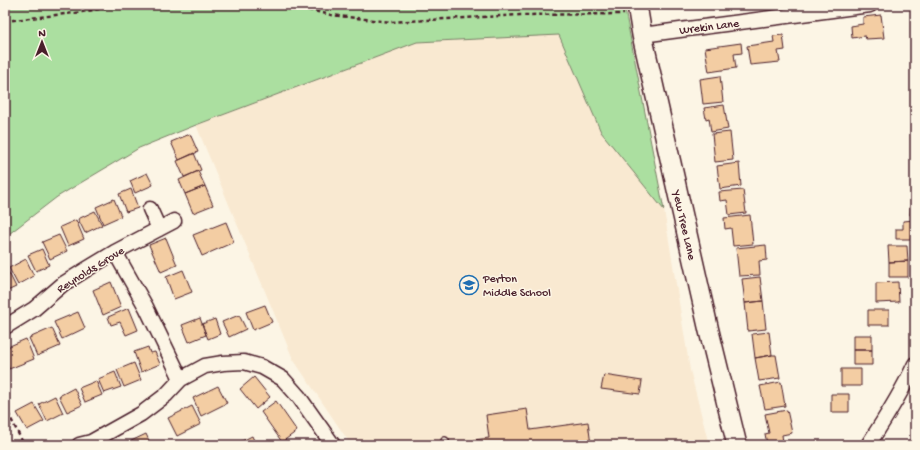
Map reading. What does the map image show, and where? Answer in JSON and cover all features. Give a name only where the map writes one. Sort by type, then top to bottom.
[{"type":"street","name":"Wrekin Lane","points":[[642,35],[829,8],[870,5]]},
{"type":"street","name":"Yew Tree Lane","points":[[638,9],[642,35],[709,331],[737,445]]},
{"type":"street","points":[[150,209],[159,228]]},
{"type":"street","name":"Reynolds Grove","points":[[5,327],[34,309],[63,284],[115,252],[174,221]]},
{"type":"street","points":[[115,252],[146,307],[181,379]]},
{"type":"street","points":[[88,444],[141,414],[166,395],[181,379],[205,366],[244,362],[262,367],[283,379],[299,397],[333,445]]},
{"type":"street","points":[[868,445],[909,383],[915,364]]},
{"type":"path","points":[[5,21],[82,12],[121,5]]},
{"type":"path","points":[[288,5],[331,16],[390,22],[520,15],[618,15],[638,9]]},
{"type":"path","points":[[5,407],[24,445]]},
{"type":"shaded area","name":"Perton Middle School","points":[[559,35],[601,132],[664,210],[690,370],[709,445],[351,445],[293,359],[196,125],[417,42]]},
{"type":"green space","points":[[5,5],[624,5],[664,210],[601,132],[559,35],[417,42],[139,148],[57,197],[5,237]]},
{"type":"building","points":[[881,15],[884,38],[866,39],[865,36],[852,38],[851,26],[863,24],[863,17]]},
{"type":"building","points":[[783,35],[785,50],[778,51],[780,62],[750,65],[747,46],[774,42],[773,36]]},
{"type":"building","points":[[741,43],[742,53],[734,54],[736,68],[709,72],[705,48]]},
{"type":"building","points":[[720,76],[723,102],[703,104],[700,79]]},
{"type":"building","points":[[724,105],[728,129],[711,132],[709,118],[706,119],[704,108]]},
{"type":"building","points":[[730,132],[733,160],[715,162],[712,134]]},
{"type":"building","points":[[190,134],[198,152],[179,160],[171,142]]},
{"type":"building","points":[[194,153],[201,170],[184,177],[177,161]]},
{"type":"building","points":[[739,163],[741,186],[720,189],[717,166]]},
{"type":"building","points":[[198,171],[205,186],[185,194],[179,180]]},
{"type":"building","points":[[147,173],[153,185],[135,193],[130,181]]},
{"type":"building","points":[[205,186],[213,205],[193,213],[185,194]]},
{"type":"building","points":[[131,189],[138,208],[126,212],[119,194]]},
{"type":"building","points":[[743,190],[746,213],[729,215],[727,200],[720,201],[719,192]]},
{"type":"building","points":[[911,197],[915,197],[915,215],[910,215]]},
{"type":"building","points":[[114,199],[121,216],[103,224],[96,207]]},
{"type":"building","points":[[95,211],[102,225],[85,233],[78,219]]},
{"type":"building","points":[[750,215],[753,244],[733,246],[731,228],[725,229],[724,218]]},
{"type":"building","points":[[76,220],[84,239],[68,246],[60,227]]},
{"type":"building","points":[[915,220],[915,239],[896,239],[896,229],[903,229],[903,221]]},
{"type":"building","points":[[226,222],[234,242],[202,256],[193,235]]},
{"type":"building","points":[[59,235],[67,251],[50,259],[42,242]]},
{"type":"building","points":[[166,238],[177,265],[161,272],[149,245]]},
{"type":"building","points":[[766,245],[767,260],[759,261],[760,275],[739,276],[736,248]]},
{"type":"building","points":[[888,246],[907,246],[908,261],[889,262]]},
{"type":"building","points":[[42,249],[49,265],[36,271],[28,255]]},
{"type":"building","points":[[26,259],[34,276],[18,285],[9,268]]},
{"type":"building","points":[[908,261],[908,277],[889,277],[889,262]]},
{"type":"building","points":[[183,270],[192,292],[174,299],[166,277]]},
{"type":"building","points":[[8,271],[16,287],[5,292],[5,272]]},
{"type":"building","points":[[760,277],[763,301],[745,303],[742,279]]},
{"type":"building","points":[[111,282],[121,307],[103,315],[93,290]]},
{"type":"building","points":[[898,282],[899,302],[876,303],[876,283]]},
{"type":"building","points":[[763,301],[766,329],[748,331],[745,303]]},
{"type":"building","points":[[265,305],[272,322],[253,330],[246,312]]},
{"type":"building","points":[[129,308],[138,330],[126,335],[120,322],[111,325],[108,317]]},
{"type":"building","points":[[868,310],[889,310],[889,325],[868,325]]},
{"type":"building","points":[[78,312],[85,328],[62,339],[54,322]]},
{"type":"building","points":[[239,315],[246,329],[229,337],[222,322]]},
{"type":"building","points":[[200,318],[206,335],[189,342],[182,325]]},
{"type":"building","points":[[215,319],[220,334],[208,339],[202,324]]},
{"type":"building","points":[[52,328],[60,346],[37,356],[29,338]]},
{"type":"building","points":[[769,332],[772,355],[755,358],[752,334]]},
{"type":"building","points":[[853,335],[872,335],[872,350],[853,350]]},
{"type":"building","points":[[26,339],[34,359],[9,369],[5,359],[5,348]]},
{"type":"building","points":[[148,347],[150,353],[155,352],[160,364],[141,372],[134,352]]},
{"type":"building","points":[[853,350],[872,350],[872,365],[853,365]]},
{"type":"building","points":[[776,355],[780,378],[759,381],[755,358]]},
{"type":"building","points":[[134,363],[141,380],[124,387],[117,370]]},
{"type":"building","points":[[841,369],[861,369],[861,386],[841,386]]},
{"type":"building","points":[[115,372],[121,387],[104,393],[98,379]]},
{"type":"building","points":[[604,375],[642,381],[640,394],[601,389]]},
{"type":"building","points":[[254,377],[270,397],[256,409],[240,389]]},
{"type":"building","points":[[96,381],[102,395],[85,402],[79,388]]},
{"type":"building","points":[[781,382],[785,406],[765,409],[760,386]]},
{"type":"building","points":[[218,386],[227,403],[201,416],[193,398]]},
{"type":"building","points":[[74,388],[82,405],[67,412],[59,396]]},
{"type":"building","points":[[831,394],[849,394],[849,412],[831,412]]},
{"type":"building","points":[[55,396],[63,413],[47,421],[39,404]]},
{"type":"building","points":[[276,401],[297,431],[282,442],[261,412]]},
{"type":"building","points":[[34,404],[44,421],[27,430],[17,413]]},
{"type":"building","points":[[192,406],[201,424],[177,436],[168,418]]},
{"type":"building","points":[[527,409],[530,430],[588,422],[591,445],[474,445],[474,440],[489,438],[486,415]]},
{"type":"building","points":[[787,410],[792,433],[782,435],[783,442],[767,444],[765,434],[769,433],[765,414]]},
{"type":"building","points":[[5,415],[11,426],[5,430]]},
{"type":"building","points":[[915,432],[915,445],[908,445]]},
{"type":"building","points":[[146,434],[151,445],[130,445],[129,442]]},
{"type":"building","points":[[252,436],[256,445],[241,445],[240,442]]},
{"type":"building","points":[[639,442],[639,445],[616,445]]},
{"type":"place","name":"Perton Middle School","points":[[469,285]]}]
